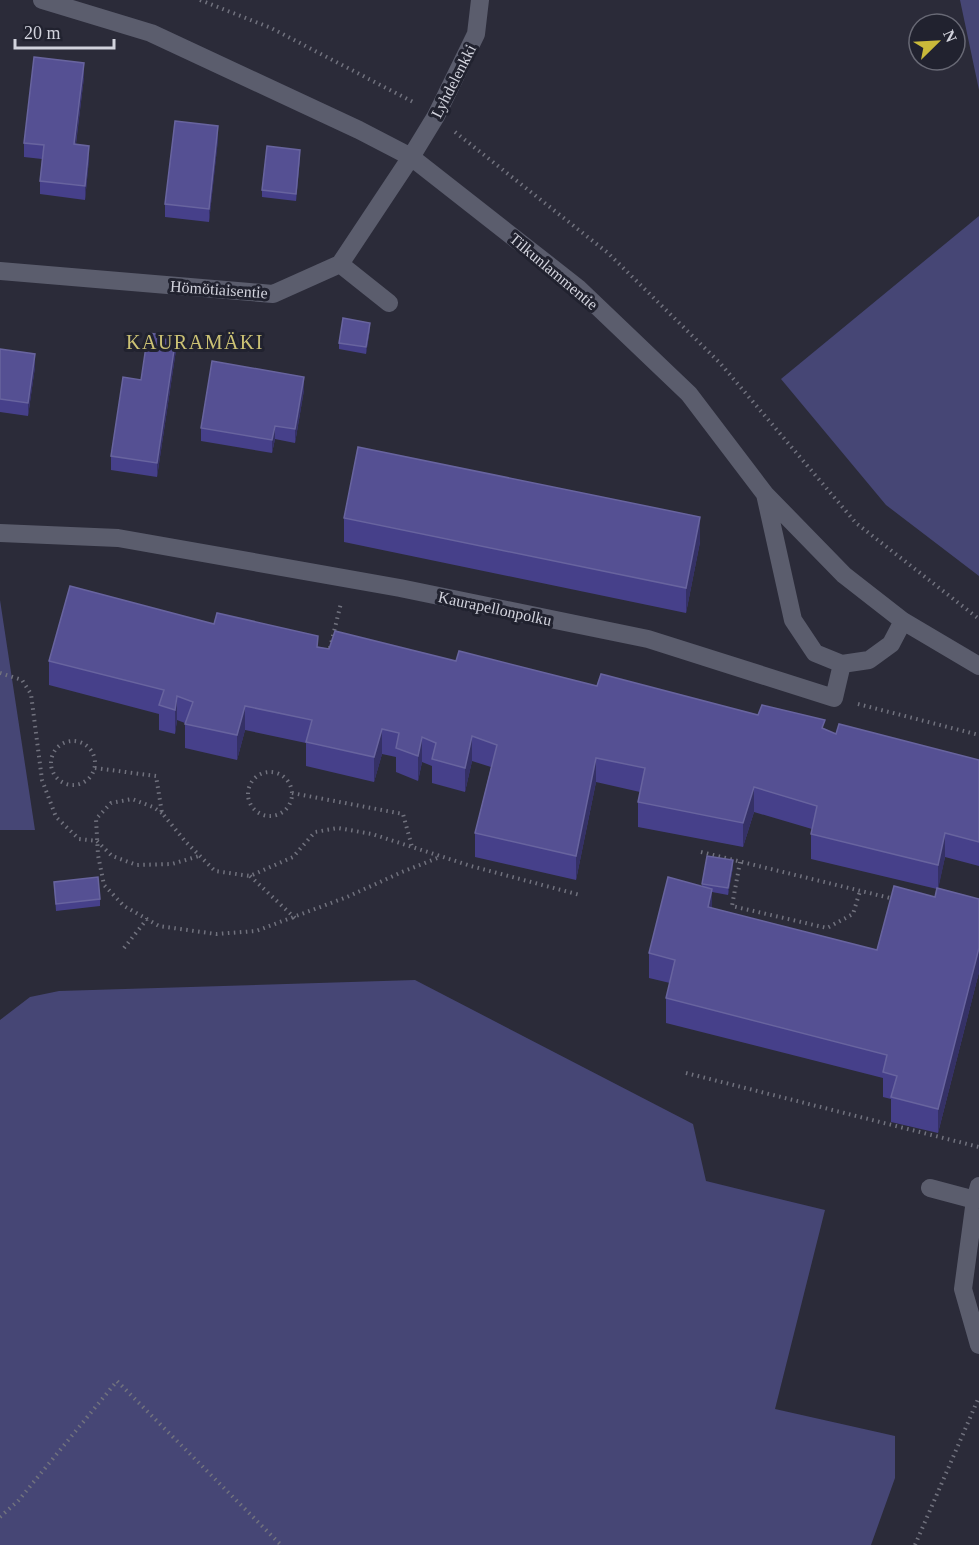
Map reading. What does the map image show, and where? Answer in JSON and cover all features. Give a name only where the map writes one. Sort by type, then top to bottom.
[{"type":"street","name":"Tilkunlammentie","points":[[42,0],[151,33],[411,157],[578,288],[689,394],[765,494],[844,575],[903,621],[979,666]]},
{"type":"street","name":"Lyhdelenkki","points":[[411,157],[436,116],[476,34],[480,0]]},
{"type":"street","points":[[389,303],[340,264],[411,157]]},
{"type":"street","name":"Hömötiaisentie","points":[[0,271],[273,294],[340,264]]},
{"type":"street","points":[[765,494],[793,620],[816,653],[842,664],[869,660],[891,644],[903,621]]},
{"type":"street","name":"Kaurapellonpolku","points":[[0,534],[118,538],[347,579],[648,639],[834,698]]},
{"type":"street","points":[[834,698],[842,664]]},
{"type":"street","points":[[930,1188],[977,1193],[963,1289],[979,1345]]},
{"type":"path","points":[[330,648],[347,579]]},
{"type":"path","points":[[0,673],[22,680],[31,694],[42,780],[56,817],[79,839],[97,841],[111,856],[137,865],[172,864],[199,856]]},
{"type":"path","points":[[834,698],[979,735]]},
{"type":"path","points":[[75,740],[83,742],[93,753],[94,768],[87,780],[74,785],[67,784],[56,777],[52,770],[52,756],[61,744],[75,740]]},
{"type":"path","points":[[94,768],[156,776],[162,813]]},
{"type":"path","points":[[272,772],[286,779],[292,793],[289,807],[271,817],[258,813],[249,802],[248,795],[252,781],[258,776],[272,772]]},
{"type":"path","points":[[292,793],[403,814],[412,847]]},
{"type":"path","points":[[441,856],[295,918],[256,931],[216,934],[159,926],[124,906],[104,885],[98,855],[96,819],[111,803],[132,799],[153,807],[162,813],[185,842],[215,872],[250,876],[293,857],[315,832],[338,828],[372,834],[441,856],[471,866],[580,895]]},
{"type":"path","points":[[701,852],[903,901]]},
{"type":"path","points":[[740,862],[732,906],[827,928],[853,914],[860,891]]},
{"type":"path","points":[[250,876],[295,918]]},
{"type":"path","points":[[124,948],[147,919]]},
{"type":"path","points":[[686,1073],[979,1147]]},
{"type":"path","points":[[0,1517],[18,1501],[117,1381],[280,1545]]},
{"type":"path","points":[[915,1545],[979,1397]]},
{"type":"shaded area","points":[[960,0],[979,0],[979,90],[967,33],[967,12],[963,12]]},
{"type":"shaded area","points":[[979,216],[979,576],[886,505],[781,379]]},
{"type":"shaded area","points":[[0,600],[35,830],[0,830]]},
{"type":"shaded area","points":[[415,980],[693,1124],[706,1181],[825,1210],[775,1409],[895,1436],[895,1478],[871,1545],[0,1545],[0,1020],[30,997],[59,991]]},
{"type":"building","points":[[34,57],[84,63],[74,144],[89,146],[85,186],[40,181],[44,145],[24,143]]},
{"type":"building","points":[[175,121],[218,126],[209,209],[165,204]]},
{"type":"building","points":[[267,146],[300,150],[296,194],[262,190]]},
{"type":"building","points":[[343,318],[370,323],[366,347],[339,343]]},
{"type":"building","points":[[148,333],[176,337],[157,463],[111,456],[123,377],[141,380]]},
{"type":"building","points":[[0,349],[35,354],[28,403],[0,399]]},
{"type":"building","points":[[212,361],[304,377],[295,429],[275,426],[272,440],[201,428]]},
{"type":"building","points":[[358,447],[700,517],[686,588],[344,518]]},
{"type":"building","points":[[70,586],[214,624],[217,613],[318,636],[317,647],[329,649],[335,631],[456,661],[459,651],[597,686],[601,674],[758,715],[762,705],[825,720],[822,728],[836,734],[839,724],[979,760],[979,842],[945,833],[938,865],[811,834],[817,806],[754,787],[743,823],[638,802],[645,768],[596,758],[576,856],[475,833],[497,745],[472,736],[465,768],[432,759],[436,743],[422,737],[418,756],[396,748],[399,733],[382,729],[374,757],[306,742],[312,720],[245,706],[237,735],[185,724],[193,702],[177,696],[175,710],[159,705],[164,690],[49,661]]},
{"type":"building","points":[[707,856],[733,860],[728,888],[702,884]]},
{"type":"building","points":[[98,877],[100,899],[56,904],[54,882]]},
{"type":"building","points":[[668,877],[712,889],[708,907],[877,950],[894,886],[935,897],[937,888],[979,899],[979,948],[938,1109],[891,1097],[897,1076],[883,1072],[887,1055],[666,998],[675,960],[649,953]]},
{"type":"district","name":"KAURAMÄKI","points":[[195,342]]}]
